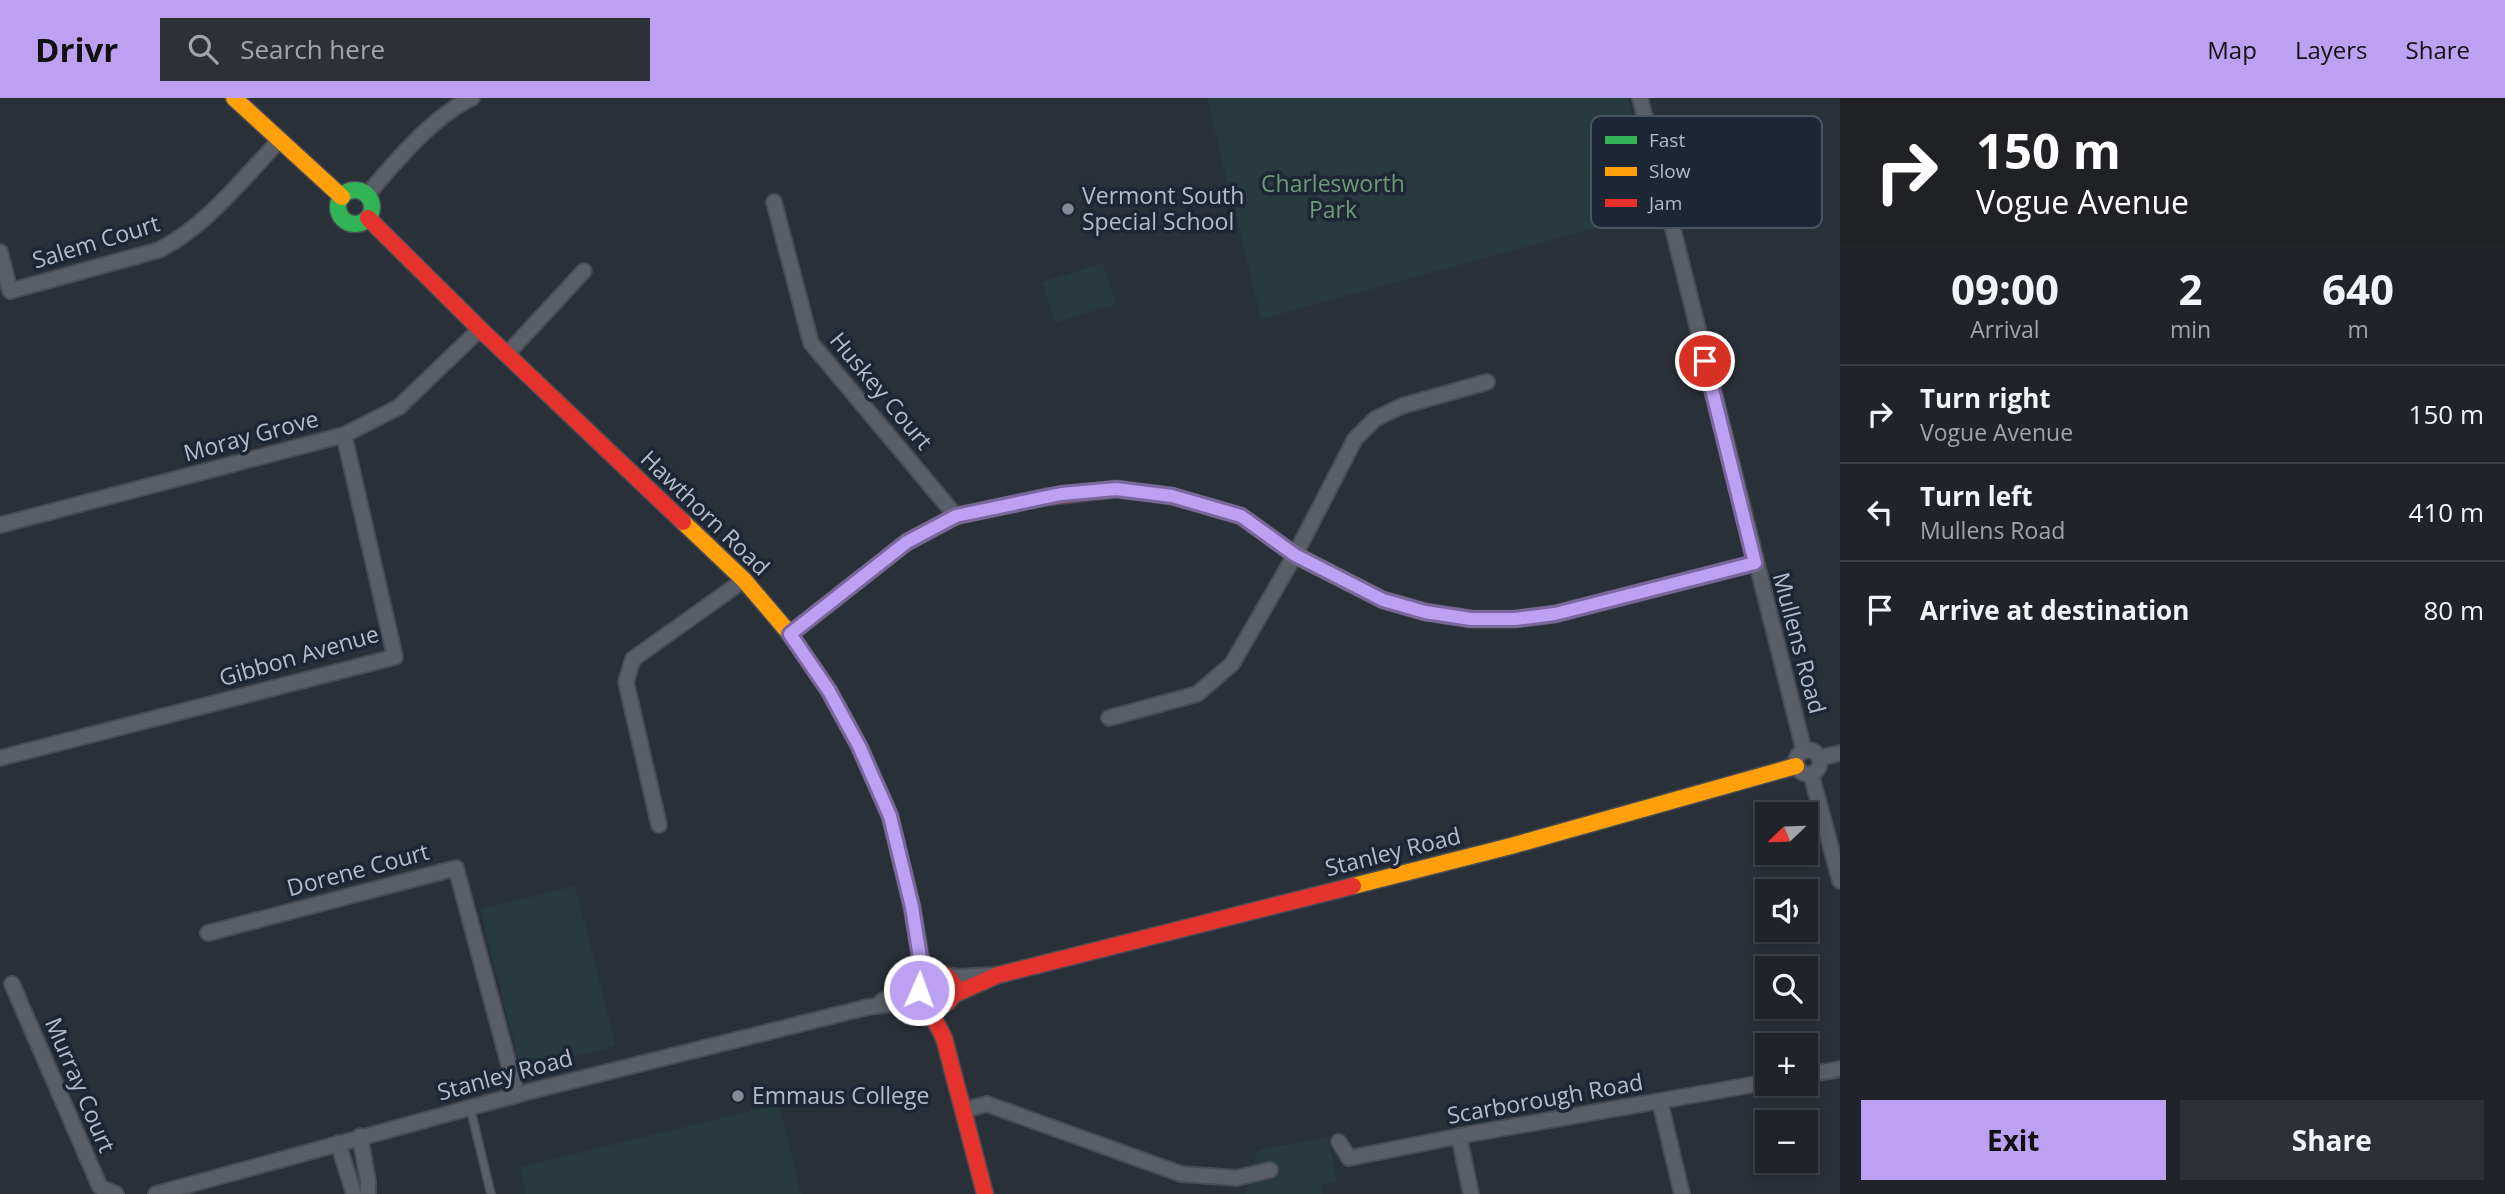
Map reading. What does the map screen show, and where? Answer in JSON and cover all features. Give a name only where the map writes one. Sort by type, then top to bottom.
[{"type":"street","points":[[234,98],[342,197]]},
{"type":"street","points":[[366,195],[428,130],[458,104],[472,98]]},
{"type":"street","name":"Mullens Road","points":[[1640,98],[1644,116]]},
{"type":"street","name":"Salem Court","points":[[0,252],[10,291],[159,250],[179,240],[199,224],[279,141]]},
{"type":"street","points":[[356,190],[366,195],[372,208],[368,218],[353,224],[343,219],[339,208],[342,197],[356,190]]},
{"type":"street","name":"Huskey Court","points":[[774,202],[811,343],[956,516]]},
{"type":"street","name":"Hawthorn Road","points":[[368,218],[480,329],[744,580],[790,634],[829,691],[859,746],[890,816],[912,907],[923,978]]},
{"type":"street","name":"Mullens Road","points":[[1672,228],[1804,751]]},
{"type":"street","points":[[507,354],[584,271]]},
{"type":"street","name":"Moray Grove","points":[[0,525],[344,435],[398,407],[480,329]]},
{"type":"street","points":[[1109,718],[1197,694],[1232,664],[1295,555],[1355,439],[1375,419],[1402,406],[1488,382]]},
{"type":"street","name":"Gibbon Avenue","points":[[0,758],[395,657],[344,435]]},
{"type":"street","points":[[790,634],[907,542],[956,516],[1061,494],[1116,489],[1172,496],[1241,516],[1295,555],[1383,600],[1425,612],[1471,619],[1515,619],[1555,614],[1755,563]]},
{"type":"street","points":[[659,825],[626,682],[634,659],[744,580]]},
{"type":"street","points":[[1804,751],[1813,751],[1819,758],[1818,768],[1811,774],[1802,773],[1796,766],[1797,757],[1804,751]]},
{"type":"street","points":[[1819,758],[1840,753]]},
{"type":"street","name":"Stanley Road","points":[[955,995],[998,975],[1511,846],[1796,766]]},
{"type":"street","points":[[1811,774],[1840,881]]},
{"type":"street","name":"Dorene Court","points":[[208,933],[456,869],[517,1094]]},
{"type":"street","name":"Hawthorn Road","points":[[912,907],[934,958],[947,974]]},
{"type":"street","points":[[954,1070],[951,1024],[954,983],[947,974],[935,971],[923,978],[920,996],[940,1027],[954,1070],[985,1194]]},
{"type":"street","name":"Stanley Road","points":[[947,974],[959,977],[998,975]]},
{"type":"street","name":"Stanley Road","points":[[868,1007],[897,995],[923,978]]},
{"type":"street","name":"Murray Court","points":[[12,984],[100,1187],[116,1194]]},
{"type":"street","points":[[927,1004],[941,1007],[955,995]]},
{"type":"street","name":"Stanley Road","points":[[156,1194],[517,1094],[868,1007],[901,1003],[927,1004]]},
{"type":"street","points":[[1818,1073],[1840,1069]]},
{"type":"street","name":"Scarborough Road","points":[[1339,1142],[1349,1158],[1755,1084]]},
{"type":"street","points":[[1660,1102],[1682,1194]]},
{"type":"street","points":[[964,1110],[987,1104],[1181,1174],[1237,1178],[1270,1170]]},
{"type":"street","points":[[359,1136],[368,1194]]},
{"type":"street","points":[[1459,1136],[1471,1194]]},
{"type":"street","points":[[338,1143],[354,1194]]},
{"type":"street","points":[[1235,1194],[1237,1178]]},
{"type":"lane","points":[[470,1107],[491,1194]]},
{"type":"green space","name":"Charlesworth Park","points":[[1207,98],[1629,98],[1633,116],[1591,116],[1591,228],[1595,228],[1261,319]]},
{"type":"green space","points":[[1103,263],[1116,304],[1055,323],[1042,282]]},
{"type":"green space","points":[[575,886],[616,1046],[521,1070],[480,909]]},
{"type":"green space","points":[[779,1104],[801,1194],[526,1194],[520,1167]]},
{"type":"green space","points":[[1328,1137],[1337,1181],[1321,1185],[1323,1194],[1245,1194],[1258,1150]]},
{"type":"traffic: fast","points":[[355,190],[367,195],[372,207],[367,219],[355,224],[343,219],[338,207],[343,195],[355,190]]},
{"type":"traffic: fast","points":[[790,634],[907,542],[956,516],[1046,497]]},
{"type":"traffic: slow","points":[[234,98],[342,197]]},
{"type":"traffic: slow","points":[[683,522],[744,580],[790,634],[829,691],[859,746],[890,816],[912,907],[924,977]]},
{"type":"traffic: slow","points":[[1426,612],[1471,619],[1515,619],[1555,614],[1755,563]]},
{"type":"traffic: slow","points":[[1353,886],[1511,846],[1796,766]]},
{"type":"traffic: jam","points":[[368,218],[683,522]]},
{"type":"traffic: jam","points":[[1046,497],[1117,489],[1172,496],[1241,516],[1295,555],[1383,600],[1426,612]]},
{"type":"traffic: jam","points":[[955,994],[998,975],[1353,886]]},
{"type":"traffic: jam","points":[[928,1005],[946,1003],[951,998],[956,989],[947,976],[930,972],[921,981],[919,990],[944,1038],[985,1194]]},
{"type":"place","name":"Vermont South Special School","points":[[1068,209]]},
{"type":"place","name":"Emmaus College","points":[[738,1096]]},
{"type":"route","points":[[919,990],[923,977],[912,907],[890,816],[859,746],[829,691],[790,634],[907,542],[956,516],[1061,494],[1116,489],[1172,496],[1241,516],[1295,555],[1383,600],[1425,612],[1471,619],[1515,619],[1555,614],[1755,563],[1705,361]]}]
